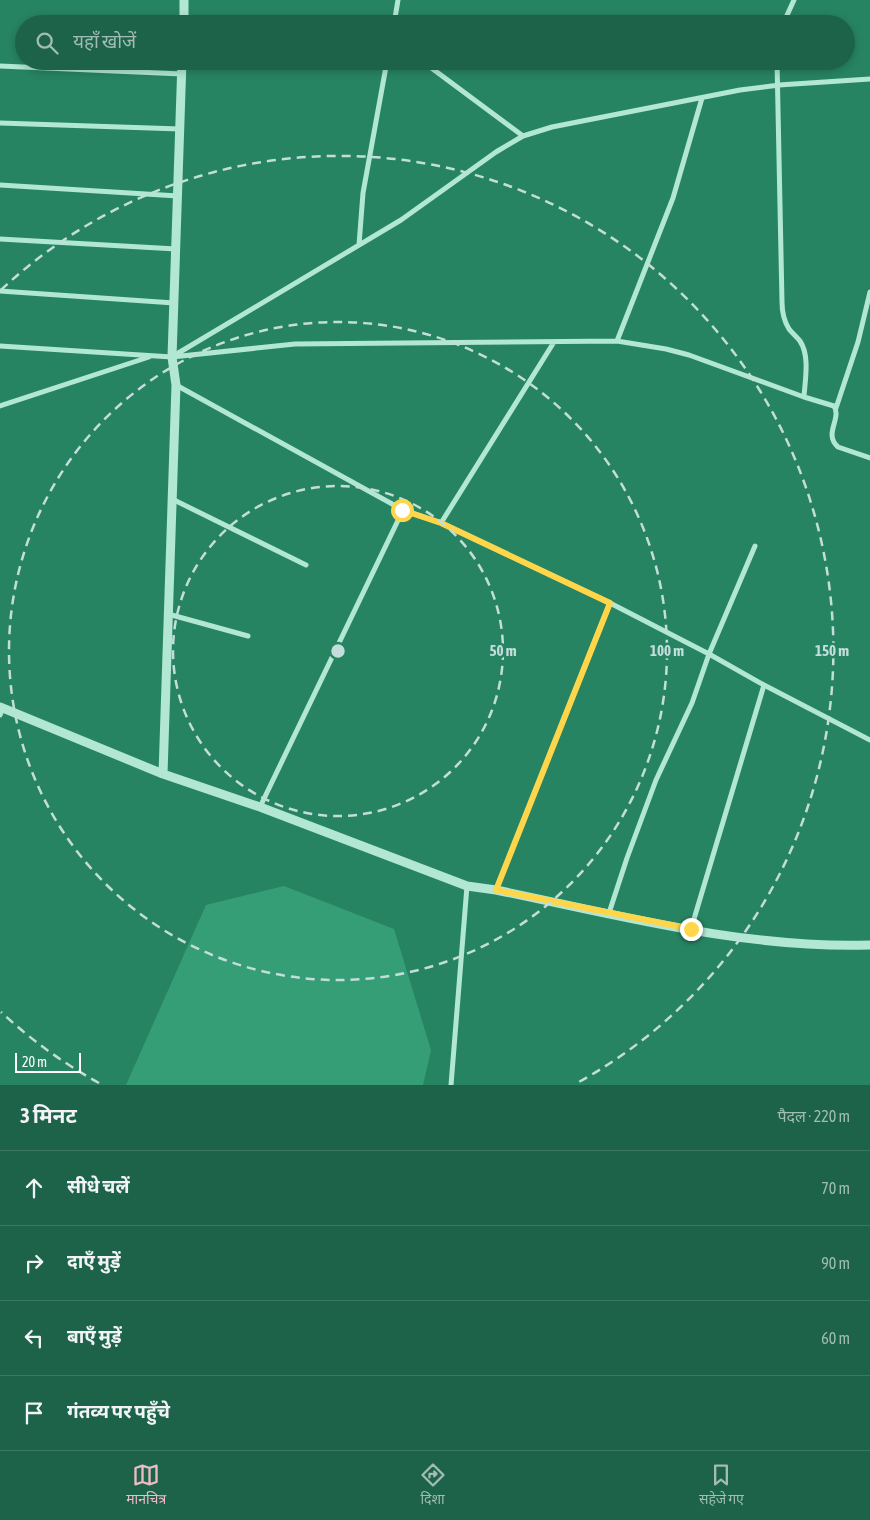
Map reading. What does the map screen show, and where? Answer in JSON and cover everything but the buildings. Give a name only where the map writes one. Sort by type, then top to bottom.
[{"type":"street","points":[[184,0],[184,15]]},
{"type":"street","points":[[396,15],[398,0]]},
{"type":"street","points":[[787,15],[794,0]]},
{"type":"street","points":[[0,66],[15,67]]},
{"type":"street","points":[[91,70],[182,74]]},
{"type":"street","points":[[163,774],[176,385],[172,357],[182,70]]},
{"type":"street","points":[[360,245],[363,193],[385,70]]},
{"type":"street","points":[[434,70],[523,136]]},
{"type":"street","points":[[778,70],[782,308],[788,328],[800,342],[804,353],[806,365],[804,397]]},
{"type":"street","points":[[172,357],[401,220],[496,152],[523,136],[552,127],[740,90],[779,85],[870,79]]},
{"type":"street","points":[[617,341],[673,198],[702,98]]},
{"type":"street","points":[[0,123],[180,129]]},
{"type":"street","points":[[0,185],[178,196]]},
{"type":"street","points":[[0,238],[176,249]]},
{"type":"street","points":[[0,291],[174,303]]},
{"type":"street","points":[[870,292],[858,342],[836,408],[831,431],[831,438],[838,447],[870,458]]},
{"type":"street","points":[[0,346],[172,357],[295,344],[617,341],[689,355],[836,408]]},
{"type":"street","points":[[441,523],[554,342]]},
{"type":"street","points":[[0,406],[152,356]]},
{"type":"street","points":[[176,385],[402,510],[441,523],[610,603],[870,740]]},
{"type":"street","points":[[172,499],[306,565]]},
{"type":"street","points":[[260,807],[402,510]]},
{"type":"street","points":[[609,913],[656,780],[692,703],[709,654],[755,546]]},
{"type":"street","points":[[496,890],[610,603]]},
{"type":"street","points":[[168,614],[248,636]]},
{"type":"street","points":[[691,929],[764,685]]},
{"type":"street","points":[[1,710],[163,774],[260,807],[467,886],[744,938],[833,946],[870,945]]},
{"type":"street","points":[[451,1085],[467,886]]},
{"type":"green space","points":[[284,886],[394,929],[431,1050],[423,1085],[126,1085],[206,905]]},
{"type":"route","points":[[402,510],[441,523],[610,603],[496,890],[691,929]]}]
